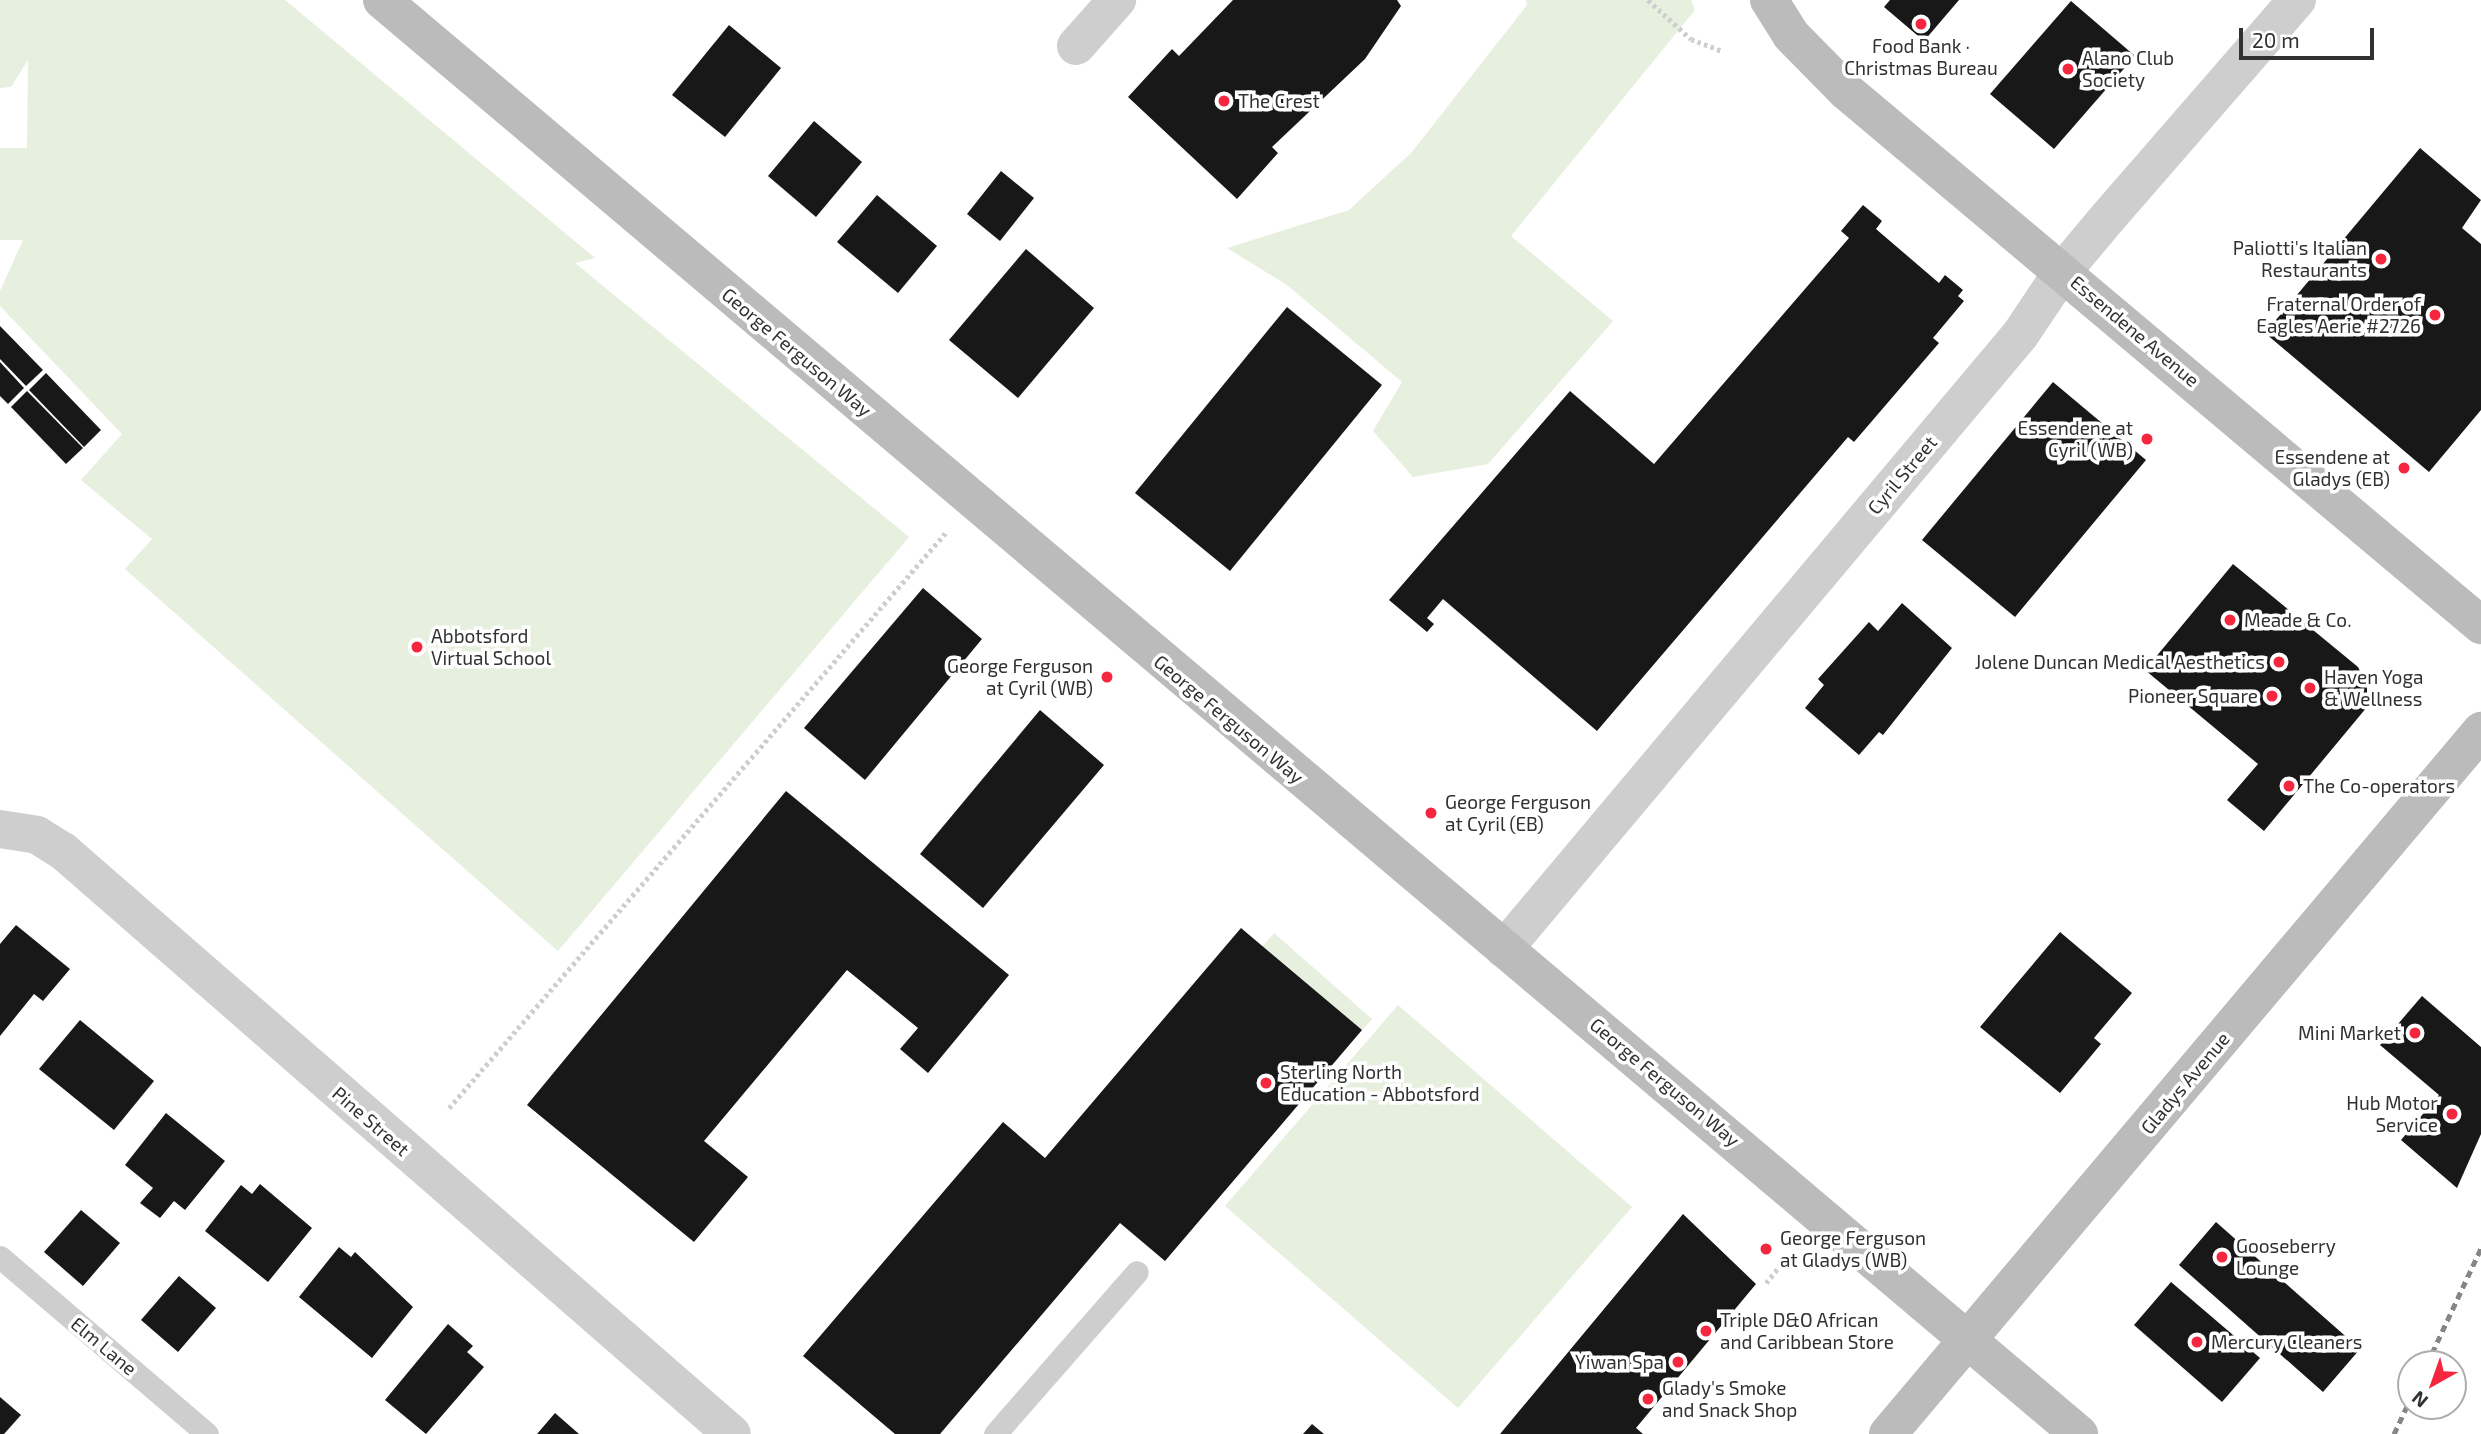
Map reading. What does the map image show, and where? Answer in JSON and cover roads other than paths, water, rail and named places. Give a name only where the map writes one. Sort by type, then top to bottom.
[{"type":"main road","name":"George Ferguson Way","points":[[382,0],[2080,1434]]},
{"type":"main road","name":"Essendene Avenue","points":[[1769,0],[1790,36],[1846,91],[2481,625]]},
{"type":"main road","name":"Gladys Avenue","points":[[1888,1434],[2481,731]]},
{"type":"street","points":[[1076,46],[1116,0]]},
{"type":"street","name":"Cyril Street","points":[[1504,949],[2021,335],[2063,271],[2297,0]]},
{"type":"street","name":"Pine Street","points":[[0,830],[37,835],[63,851],[732,1434]]},
{"type":"lane","name":"Elm Lane","points":[[0,1257],[208,1434]]},
{"type":"lane","points":[[995,1434],[1138,1272]]},
{"type":"railway","points":[[2434,1350],[2481,1248]]},
{"type":"railway","points":[[2394,1434],[2401,1420]]},
{"type":"place","name":"Food Bank · Christmas Bureau","points":[[1921,24]]},
{"type":"place","name":"Alano Club Society","points":[[2068,69]]},
{"type":"place","name":"The Crest","points":[[1224,101]]},
{"type":"place","name":"Paliotti's Italian Restaurants","points":[[2381,259]]},
{"type":"place","name":"Fraternal Order of Eagles Aerie #2726","points":[[2435,315]]},
{"type":"place","name":"Essendene at Cyril (WB)","points":[[2147,439]]},
{"type":"place","name":"Essendene at Gladys (EB)","points":[[2404,468]]},
{"type":"place","name":"Meade & Co.","points":[[2230,620]]},
{"type":"place","name":"Abbotsford Virtual School","points":[[417,647]]},
{"type":"place","name":"Jolene Duncan Medical Aesthetics","points":[[2279,662]]},
{"type":"place","name":"George Ferguson at Cyril (WB)","points":[[1107,677]]},
{"type":"place","name":"Haven Yoga & Wellness","points":[[2310,688]]},
{"type":"place","name":"Pioneer Square","points":[[2272,696]]},
{"type":"place","name":"The Co-operators","points":[[2289,786]]},
{"type":"place","name":"George Ferguson at Cyril (EB)","points":[[1431,813]]},
{"type":"place","name":"Mini Market","points":[[2415,1033]]},
{"type":"place","name":"Sterling North Education - Abbotsford","points":[[1266,1083]]},
{"type":"place","name":"Hub Motor Service","points":[[2452,1114]]},
{"type":"place","name":"George Ferguson at Gladys (WB)","points":[[1766,1249]]},
{"type":"place","name":"Gooseberry Lounge","points":[[2222,1257]]},
{"type":"place","name":"Triple D&O African and Caribbean Store","points":[[1706,1331]]},
{"type":"place","name":"Mercury Cleaners","points":[[2197,1342]]},
{"type":"place","name":"Yiwan Spa","points":[[1678,1362]]},
{"type":"place","name":"Glady's Smoke and Snack Shop","points":[[1648,1399]]}]
